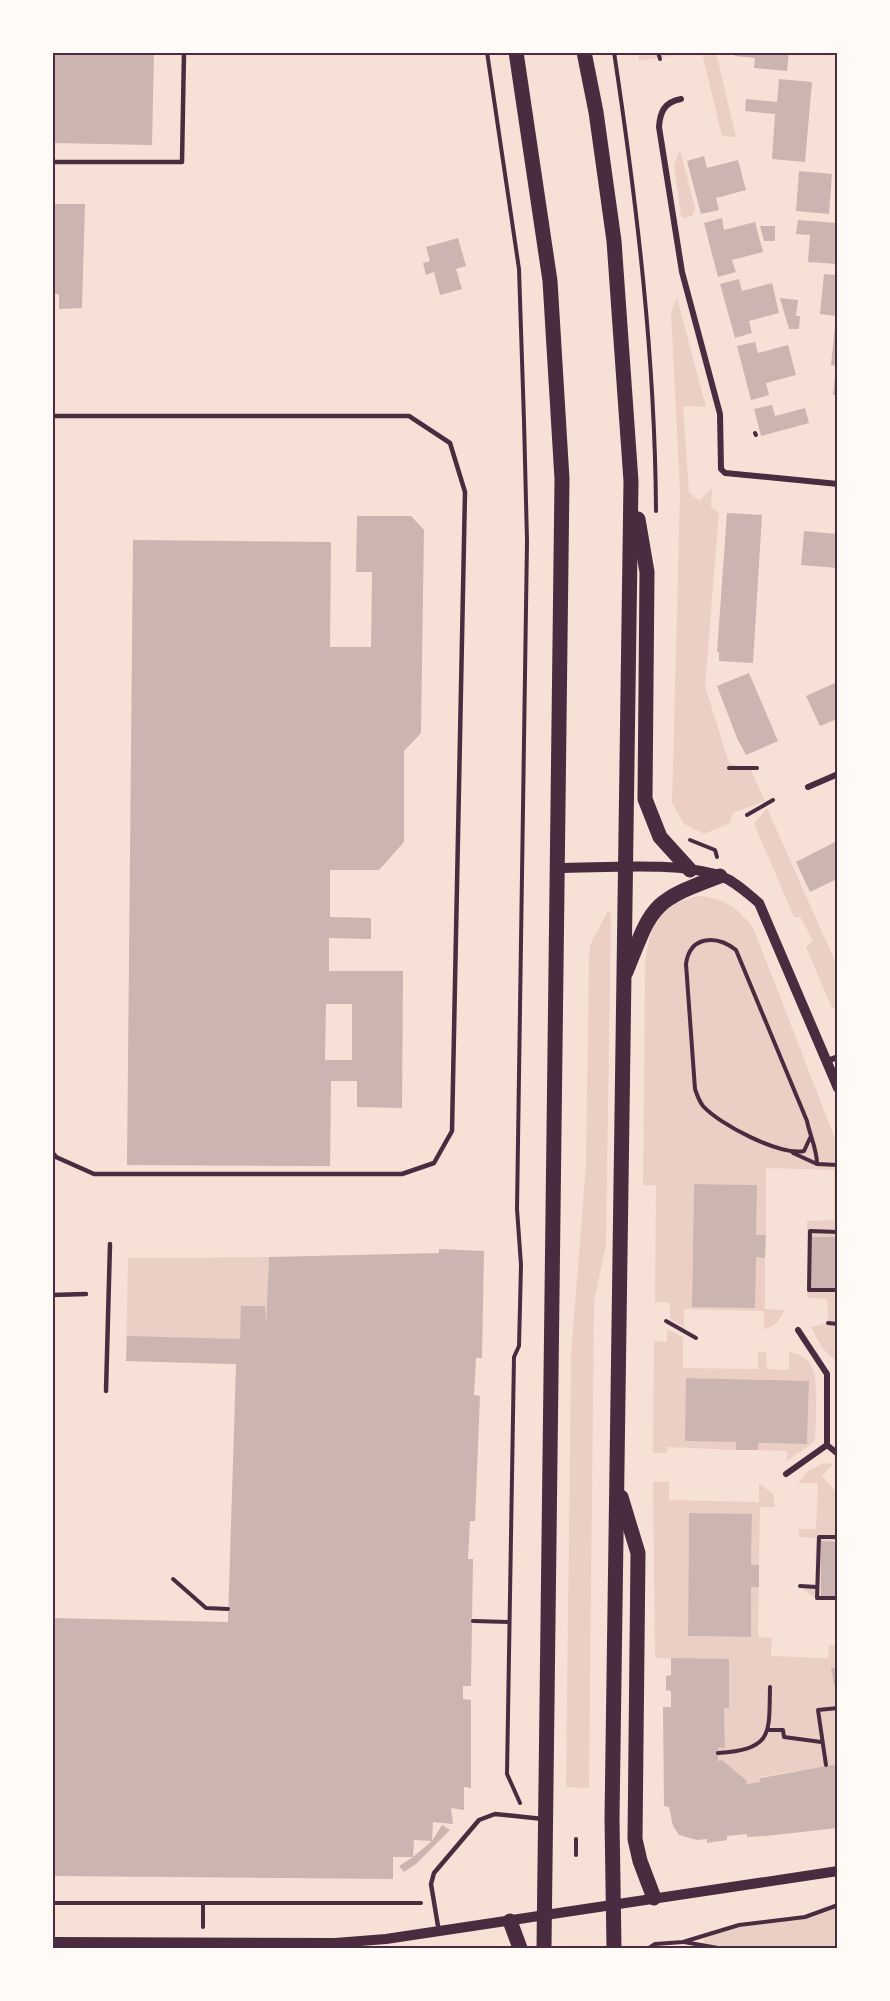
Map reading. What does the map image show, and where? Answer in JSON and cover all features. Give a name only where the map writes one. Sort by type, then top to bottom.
[{"type":"main road","points":[[516,52],[548,267],[562,479],[544,1948]]},
{"type":"main road","points":[[584,52],[596,112],[614,241],[632,481],[647,572],[645,799],[660,837],[690,870]]},
{"type":"main road","points":[[614,1948],[611,1829],[622,982],[632,481]]},
{"type":"main road","points":[[622,982],[645,923],[658,905],[677,892],[720,876]]},
{"type":"main road","points":[[617,1483],[638,1553],[635,1839],[654,1898]]},
{"type":"main road","points":[[510,1921],[520,1948]]},
{"type":"street","points":[[681,99],[670,101],[665,106],[659,127],[682,272],[720,414],[720,465],[725,473],[837,484]]},
{"type":"street","points":[[808,787],[837,774]]},
{"type":"street","points":[[558,868],[690,870],[720,876],[736,884],[759,903],[832,1059],[837,1088]]},
{"type":"street","points":[[798,1330],[827,1374],[826,1445]]},
{"type":"street","points":[[826,1445],[837,1454]]},
{"type":"street","points":[[786,1474],[826,1445]]},
{"type":"street","points":[[52,1942],[335,1943],[440,1932],[544,1914],[837,1871]]},
{"type":"lane","points":[[52,162],[182,162],[184,52]]},
{"type":"lane","points":[[52,416],[409,416],[450,443],[465,492],[452,1131],[434,1164],[402,1174],[94,1174],[52,1152]]},
{"type":"lane","points":[[106,1391],[110,1244]]},
{"type":"lane","points":[[52,1295],[86,1294]]},
{"type":"lane","points":[[440,1932],[431,1884],[434,1873],[479,1820],[495,1814],[545,1820]]},
{"type":"path","points":[[487,52],[519,269],[527,541],[517,1209],[520,1276],[519,1346],[514,1357],[507,1774]]},
{"type":"path","points":[[614,52],[642,259],[652,377],[656,516]]},
{"type":"path","points":[[658,52],[660,59]]},
{"type":"path","points":[[729,768],[757,768]]},
{"type":"path","points":[[747,815],[772,800]]},
{"type":"path","points":[[680,837],[716,850],[720,876]]},
{"type":"path","points":[[817,1164],[817,1153],[810,1138],[807,1121],[744,964],[736,950],[725,942],[700,941],[692,947],[686,964],[695,1089],[699,1099],[714,1116],[746,1134],[817,1164],[837,1165]]},
{"type":"path","points":[[792,1153],[804,1151],[810,1138]]},
{"type":"path","points":[[837,1232],[810,1231],[809,1290],[837,1290]]},
{"type":"path","points":[[666,1321],[696,1338]]},
{"type":"path","points":[[828,1323],[837,1323]]},
{"type":"path","points":[[837,1537],[819,1537],[817,1587],[817,1598],[837,1598]]},
{"type":"path","points":[[173,1579],[206,1608],[228,1609]]},
{"type":"path","points":[[800,1586],[817,1587]]},
{"type":"path","points":[[473,1621],[509,1622]]},
{"type":"path","points":[[718,1753],[742,1751],[761,1743],[769,1730],[770,1687]]},
{"type":"path","points":[[826,1766],[818,1710],[837,1708]]},
{"type":"path","points":[[769,1730],[783,1730],[783,1737],[821,1742]]},
{"type":"path","points":[[576,1839],[576,1855]]},
{"type":"path","points":[[52,1902],[421,1903]]},
{"type":"path","points":[[648,1948],[655,1944],[683,1942],[739,1925],[805,1917],[837,1905]]},
{"type":"path","points":[[683,1942],[718,1948]]},
{"type":"shaded area","points":[[638,52],[690,53],[639,61]]},
{"type":"shaded area","points":[[702,53],[716,53],[736,137],[722,136]]},
{"type":"shaded area","points":[[680,149],[695,208],[692,216],[684,218],[681,216],[674,165]]},
{"type":"shaded area","points":[[677,298],[706,407],[683,406],[689,492],[699,501],[712,488],[711,507],[719,513],[705,686],[729,763],[751,770],[765,801],[733,813],[730,823],[704,834],[684,824],[672,803],[680,492],[671,312]]},
{"type":"shaded area","points":[[767,808],[837,966],[837,1009],[832,1008],[806,947],[813,940],[800,917],[794,917],[754,824]]},
{"type":"shaded area","points":[[699,896],[716,899],[730,905],[753,927],[837,1144],[837,1362],[823,1349],[811,1327],[828,1323],[827,1299],[807,1298],[807,1221],[834,1220],[834,1170],[766,1168],[766,1235],[756,1235],[756,1185],[694,1184],[692,1307],[756,1257],[765,1258],[765,1309],[785,1310],[777,1323],[764,1330],[764,1311],[684,1309],[684,1328],[670,1318],[670,1303],[655,1302],[656,1185],[643,1185],[645,963],[650,938],[658,919],[674,905]]},
{"type":"shaded area","points":[[608,911],[611,914],[606,1244],[594,1302],[589,1788],[566,1787],[571,1356],[586,1164],[589,954],[591,943]]},
{"type":"shaded area","points":[[269,1257],[264,1365],[126,1361],[128,1258]]},
{"type":"shaded area","points":[[667,1329],[683,1337],[683,1368],[758,1369],[758,1352],[766,1352],[767,1369],[789,1370],[789,1352],[806,1360],[811,1366],[816,1381],[814,1442],[787,1461],[787,1451],[758,1450],[758,1443],[807,1444],[809,1382],[687,1378],[685,1441],[736,1442],[736,1450],[667,1447],[667,1453],[653,1453],[654,1341],[667,1342]]},
{"type":"shaded area","points":[[825,1463],[833,1464],[822,1476],[837,1493],[837,1598],[813,1597],[800,1586],[815,1587],[816,1538],[799,1537],[799,1529],[816,1529],[818,1483],[798,1483],[808,1471]]},
{"type":"shaded area","points":[[653,1482],[669,1482],[669,1500],[759,1502],[759,1483],[773,1494],[775,1507],[760,1507],[759,1565],[751,1565],[752,1514],[689,1514],[688,1636],[750,1637],[751,1587],[759,1587],[758,1637],[772,1638],[771,1656],[828,1658],[829,1645],[837,1645],[837,1667],[831,1668],[837,1693],[837,1764],[760,1777],[760,1782],[747,1784],[746,1780],[722,1760],[718,1761],[718,1747],[725,1747],[724,1709],[729,1708],[728,1660],[655,1658]]},
{"type":"shaded area","points":[[837,1905],[837,1948],[718,1948],[705,1946],[703,1936],[739,1925],[805,1917]]},
{"type":"building","points":[[52,52],[154,52],[152,145],[52,143]]},
{"type":"building","points":[[735,52],[789,52],[787,71],[754,68],[755,58],[735,56]]},
{"type":"building","points":[[779,79],[812,82],[805,162],[772,159],[775,114],[745,111],[746,99],[777,102]]},
{"type":"building","points":[[704,156],[707,168],[738,160],[746,190],[716,198],[719,210],[701,214],[687,161]]},
{"type":"building","points":[[799,171],[832,174],[829,214],[796,211]]},
{"type":"building","points":[[52,204],[85,204],[82,308],[59,309],[59,294],[52,294]]},
{"type":"building","points":[[722,218],[724,230],[755,222],[763,252],[732,260],[736,272],[718,277],[704,223]]},
{"type":"building","points":[[798,220],[837,223],[837,264],[808,262],[810,235],[796,234]]},
{"type":"building","points":[[760,226],[775,226],[775,241],[764,241]]},
{"type":"building","points":[[458,238],[466,266],[456,269],[462,289],[440,295],[434,272],[426,275],[423,263],[430,261],[426,247]]},
{"type":"building","points":[[824,274],[837,275],[837,316],[820,314]]},
{"type":"building","points":[[739,279],[742,291],[772,283],[779,313],[749,321],[752,333],[735,338],[720,284]]},
{"type":"building","points":[[780,298],[798,300],[796,316],[800,316],[799,329],[789,329]]},
{"type":"building","points":[[835,325],[837,325],[837,366],[831,365]]},
{"type":"building","points":[[755,342],[758,353],[788,345],[796,375],[766,383],[769,395],[751,400],[737,346]]},
{"type":"building","points":[[835,375],[837,375],[837,395],[833,395]]},
{"type":"building","points":[[772,405],[775,416],[805,408],[809,423],[761,436],[754,409]]},
{"type":"building","points":[[727,513],[762,515],[753,663],[719,661],[719,652],[717,652]]},
{"type":"building","points":[[357,516],[411,516],[424,530],[421,733],[404,751],[404,842],[379,870],[330,870],[330,917],[371,918],[371,939],[329,938],[329,971],[403,971],[402,1108],[357,1107],[357,1081],[331,1081],[330,1166],[127,1165],[133,540],[331,542],[330,647],[371,647],[372,572],[356,572]],"holes":[[[326,1004],[352,1004],[352,1060],[325,1060]]]},
{"type":"building","points":[[804,531],[837,534],[837,568],[801,565]]},
{"type":"building","points":[[749,673],[778,741],[746,755],[717,686]]},
{"type":"building","points":[[837,682],[837,719],[820,726],[806,696]]},
{"type":"building","points":[[837,841],[837,879],[810,892],[796,862]]},
{"type":"building","points":[[694,1184],[757,1185],[756,1235],[766,1235],[765,1258],[756,1257],[755,1308],[692,1307]]},
{"type":"building","points":[[809,1237],[837,1237],[837,1288],[809,1288]]},
{"type":"building","points":[[439,1249],[484,1251],[482,1358],[476,1358],[474,1395],[480,1396],[475,1521],[470,1521],[468,1559],[473,1559],[471,1686],[463,1686],[463,1699],[471,1700],[471,1788],[464,1787],[464,1810],[451,1808],[453,1824],[433,1822],[432,1841],[414,1840],[413,1857],[393,1857],[393,1879],[52,1876],[52,1618],[228,1622],[236,1364],[126,1361],[127,1336],[240,1339],[241,1306],[265,1306],[266,1324],[269,1257],[439,1253]]},
{"type":"building","points":[[686,1378],[809,1381],[807,1444],[758,1443],[758,1450],[736,1450],[736,1442],[685,1441]]},
{"type":"building","points":[[689,1513],[752,1514],[751,1565],[759,1565],[759,1587],[751,1587],[751,1637],[688,1636]]},
{"type":"building","points":[[821,1541],[837,1542],[837,1596],[821,1596]]},
{"type":"building","points":[[671,1658],[729,1659],[729,1708],[724,1709],[725,1748],[718,1747],[718,1761],[722,1760],[746,1780],[747,1784],[760,1782],[760,1778],[837,1764],[837,1828],[766,1836],[747,1837],[747,1834],[727,1836],[727,1840],[707,1843],[707,1839],[697,1840],[679,1835],[673,1826],[669,1807],[664,1806],[663,1707],[671,1707],[671,1691],[666,1690],[666,1676],[671,1675]]},
{"type":"building","points":[[837,1667],[837,1687],[834,1685],[831,1668]]},
{"type":"building","points":[[442,1825],[450,1830],[416,1864],[404,1872],[399,1866],[432,1841]]}]
